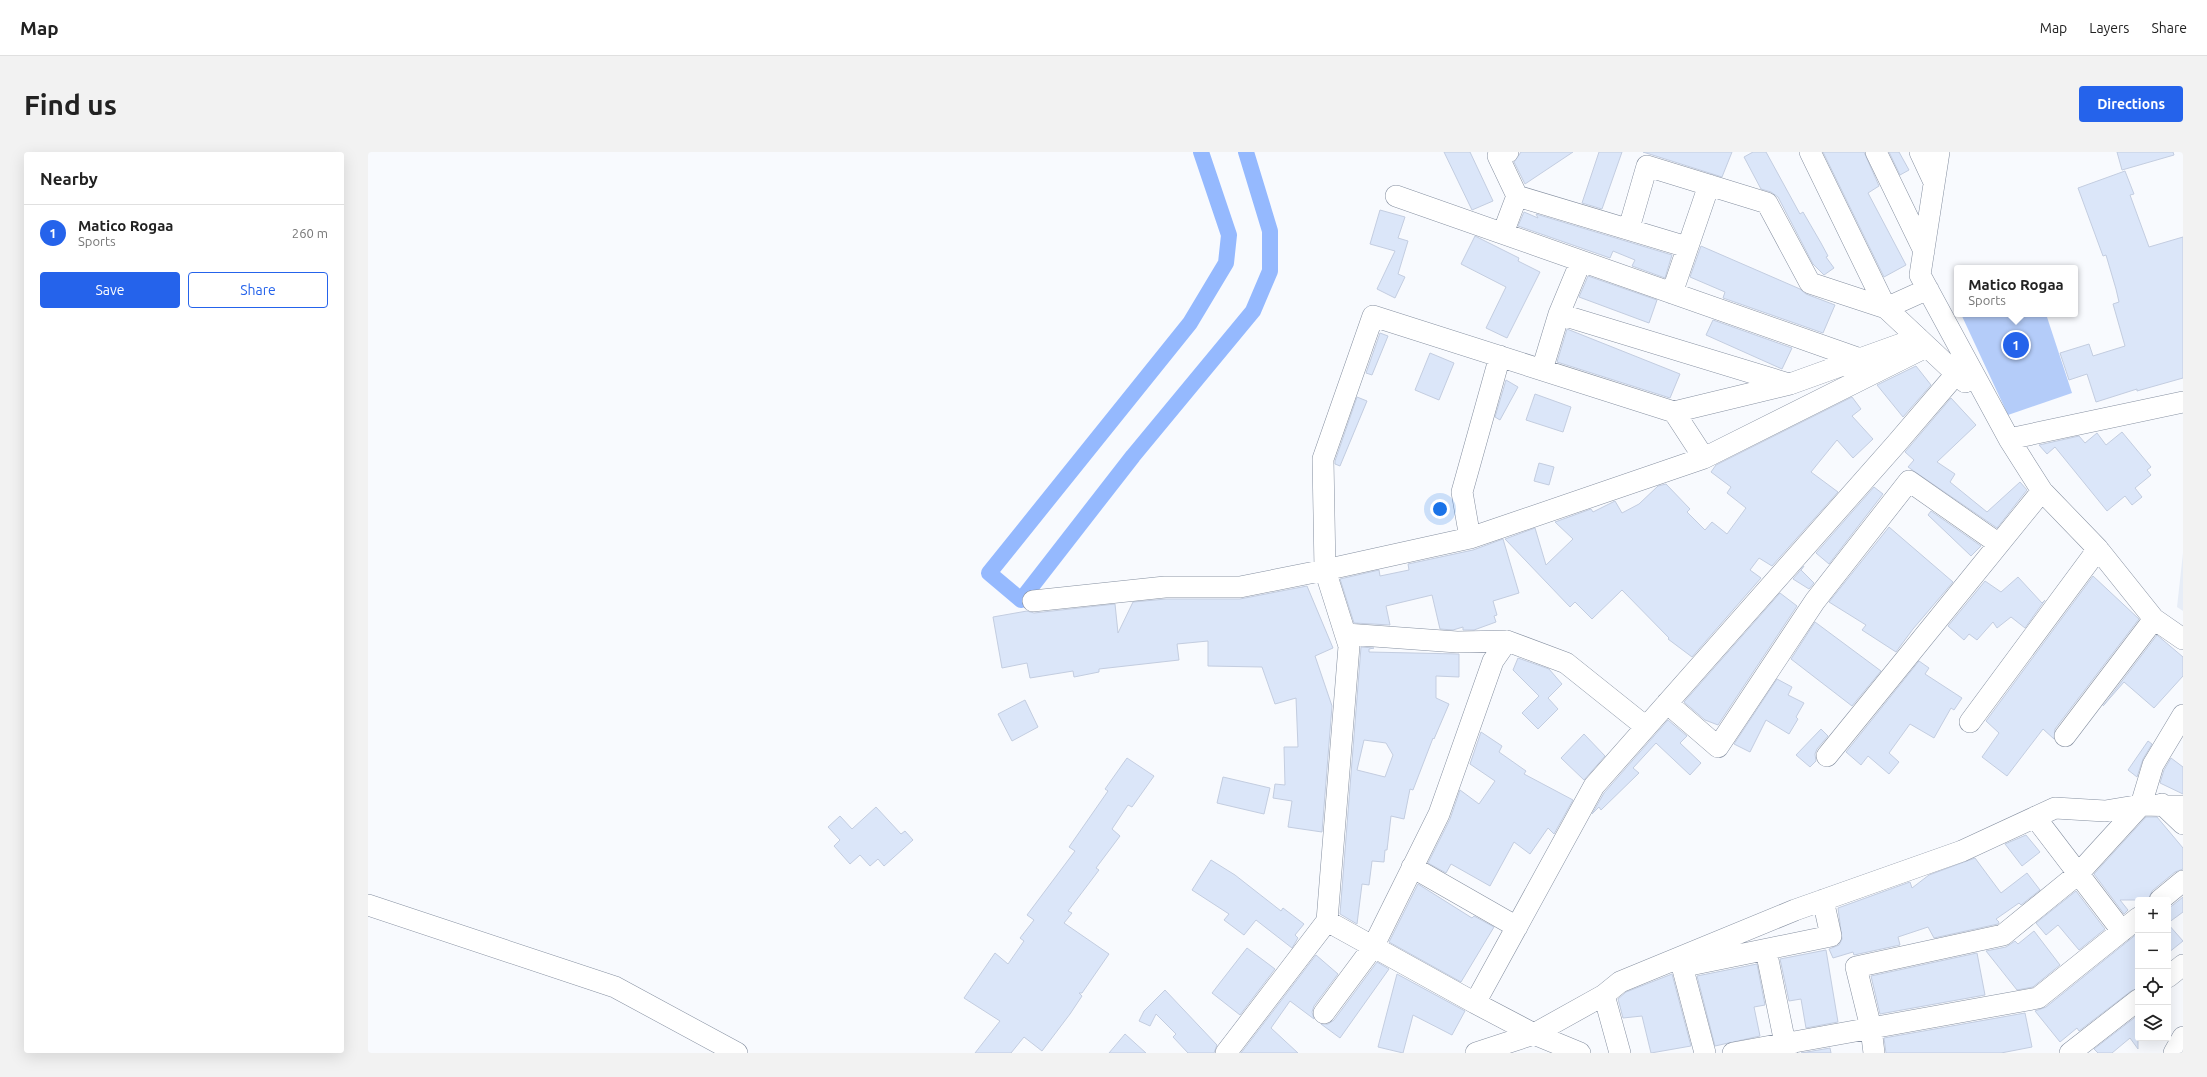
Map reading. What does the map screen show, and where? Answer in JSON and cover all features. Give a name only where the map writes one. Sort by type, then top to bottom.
[{"type":"street","points":[[1503,233],[1517,196],[1498,156],[1508,152]]},
{"type":"street","points":[[1810,152],[1886,308],[1991,406]]},
{"type":"street","points":[[1876,152],[1924,251]]},
{"type":"street","points":[[1920,152],[1934,182]]},
{"type":"street","points":[[1939,152],[1920,275],[2009,439],[2042,491],[2098,549],[2154,619],[2183,639]]},
{"type":"street","points":[[1629,228],[1647,166],[1767,203],[1810,283],[1886,308],[1928,289]]},
{"type":"street","points":[[1672,292],[1709,185]]},
{"type":"street","points":[[1396,196],[1860,359]]},
{"type":"street","points":[[1517,196],[1629,228],[1687,247]]},
{"type":"street","points":[[1542,370],[1559,314],[1581,261]]},
{"type":"street","points":[[1559,314],[1790,384]]},
{"type":"street","points":[[1226,1053],[1326,920],[1350,646],[1325,570],[1323,459],[1373,316],[1674,412],[1790,384],[1860,359],[1922,342]]},
{"type":"street","points":[[1033,601],[1165,587],[1240,587],[1470,538],[1704,458],[1922,342]]},
{"type":"street","points":[[1470,538],[1462,492],[1500,356]]},
{"type":"street","points":[[1475,1003],[1594,786],[1956,374]]},
{"type":"street","points":[[2009,439],[2183,402]]},
{"type":"street","points":[[1674,412],[1704,458]]},
{"type":"street","points":[[1667,703],[1718,746],[1815,602],[1909,481],[1999,544]]},
{"type":"street","points":[[1827,756],[2042,491]]},
{"type":"street","points":[[1970,722],[2098,549]]},
{"type":"street","points":[[2065,736],[2154,619]]},
{"type":"street","points":[[1346,634],[1457,642],[1507,641],[1566,663],[1646,727]]},
{"type":"street","points":[[1324,1013],[1373,947],[1439,814],[1493,661],[1507,641]]},
{"type":"street","points":[[1874,1053],[1871,1028],[1856,967],[2003,936],[2078,874],[2141,805],[2153,765],[2183,715]]},
{"type":"street","points":[[2162,804],[2183,824]]},
{"type":"street","points":[[1476,1053],[1534,1034],[1604,995],[1620,982],[1681,962],[1823,900],[1962,851],[2055,808],[2105,811],[2141,805],[2162,804],[2183,806]]},
{"type":"street","points":[[2035,817],[2122,931]]},
{"type":"street","points":[[1412,867],[1517,927]]},
{"type":"street","points":[[2164,897],[2183,881]]},
{"type":"street","points":[[1681,962],[1766,950],[1831,936],[1823,900]]},
{"type":"street","points":[[368,904],[615,987],[737,1053]]},
{"type":"street","points":[[1326,920],[1534,1034],[1580,1053]]},
{"type":"street","points":[[1733,1053],[1787,1048],[1871,1028],[2038,998],[2135,920]]},
{"type":"street","points":[[1766,950],[1787,1048]]},
{"type":"street","points":[[1681,962],[1705,1053]]},
{"type":"street","points":[[1604,995],[1620,1053]]},
{"type":"street","points":[[2070,1053],[2135,1002]]},
{"type":"street","points":[[2174,1053],[2183,1037]]},
{"type":"shaded area","points":[[1962,317],[2047,317],[2072,393],[2008,415]]},
{"type":"shaded area","points":[[2183,553],[2183,611],[2177,607]]},
{"type":"building","points":[[1444,152],[1470,152],[1493,201],[1472,210]]},
{"type":"building","points":[[1521,152],[1573,152],[1525,184],[1514,162]]},
{"type":"building","points":[[1599,152],[1622,152],[1602,209],[1582,203]]},
{"type":"building","points":[[1643,152],[1732,152],[1722,177]]},
{"type":"building","points":[[1753,152],[1766,152],[1800,214],[1803,212],[1821,243],[1828,256],[1826,257],[1834,268],[1824,275],[1813,264],[1778,197],[1771,192],[1761,189],[1744,157]]},
{"type":"building","points":[[1823,152],[1864,152],[1879,186],[1868,193],[1906,265],[1884,277]]},
{"type":"building","points":[[1889,152],[1899,152],[1909,170],[1900,175]]},
{"type":"building","points":[[2117,152],[2173,152],[2174,155],[2122,170]]},
{"type":"building","points":[[2125,171],[2134,194],[2130,195],[2149,247],[2183,237],[2183,378],[2137,391],[2137,389],[2096,402],[2087,374],[2069,380],[2060,353],[2089,344],[2093,356],[2125,346],[2113,304],[2119,302],[2106,255],[2103,256],[2078,188]]},
{"type":"building","points":[[1380,210],[1405,217],[1398,238],[1408,241],[1398,274],[1405,277],[1395,298],[1377,289],[1395,251],[1370,244]]},
{"type":"building","points":[[1524,212],[1538,218],[1536,214],[1672,255],[1665,278],[1632,266],[1635,260],[1613,251],[1610,258],[1518,226]]},
{"type":"building","points":[[1475,236],[1519,258],[1518,261],[1540,272],[1507,338],[1486,328],[1506,287],[1461,264]]},
{"type":"building","points":[[1701,246],[1800,289],[1806,294],[1835,305],[1823,333],[1723,298],[1725,292],[1690,277]]},
{"type":"building","points":[[1588,276],[1657,300],[1649,323],[1579,297]]},
{"type":"building","points":[[1713,320],[1792,348],[1782,369],[1706,335]]},
{"type":"building","points":[[1567,329],[1680,374],[1670,398],[1557,362]]},
{"type":"building","points":[[1380,333],[1388,336],[1372,375],[1366,373]]},
{"type":"building","points":[[1430,353],[1454,363],[1439,400],[1415,390]]},
{"type":"building","points":[[1916,366],[1931,385],[1903,417],[1877,385]]},
{"type":"building","points":[[1506,380],[1518,387],[1500,420],[1495,417]]},
{"type":"building","points":[[1535,394],[1571,407],[1563,432],[1526,420]]},
{"type":"building","points":[[1357,397],[1367,401],[1340,466],[1335,464],[1335,461]]},
{"type":"building","points":[[1852,397],[1861,409],[1852,416],[1873,439],[1853,458],[1837,440],[1811,472],[1838,492],[1772,566],[1759,558],[1750,570],[1761,578],[1692,657],[1668,639],[1669,638],[1622,590],[1592,619],[1575,602],[1570,607],[1505,539],[1535,528],[1546,565],[1573,539],[1555,522],[1591,509],[1593,512],[1615,501],[1622,513],[1639,504],[1658,486],[1666,484],[1690,509],[1687,512],[1705,530],[1712,522],[1727,534],[1746,508],[1727,493],[1731,487],[1711,472],[1716,465]]},
{"type":"building","points":[[1951,398],[1976,425],[1937,462],[1955,474],[1950,482],[1987,512],[2020,482],[2027,490],[1997,528],[1908,467],[1914,460],[1905,452]]},
{"type":"building","points":[[2122,432],[2151,467],[2147,470],[2151,475],[2135,488],[2142,497],[2132,505],[2125,496],[2107,511],[2055,447],[2047,454],[2039,445],[2079,436],[2085,443],[2097,433],[2106,445]]},
{"type":"building","points":[[1539,463],[1554,467],[1549,485],[1534,481]]},
{"type":"building","points":[[1874,487],[1883,494],[1829,564],[1816,553]]},
{"type":"building","points":[[1931,511],[1981,546],[1971,556],[1928,515]]},
{"type":"building","points":[[1889,527],[1953,582],[1913,629],[1896,652],[1862,630],[1866,625],[1829,602]]},
{"type":"building","points":[[1503,539],[1519,593],[1493,601],[1497,615],[1494,616],[1496,622],[1474,630],[1463,630],[1463,627],[1453,630],[1440,629],[1432,595],[1386,606],[1390,625],[1354,623],[1340,579],[1379,570],[1380,576],[1409,570],[1408,564],[1473,550]]},
{"type":"building","points":[[1804,566],[1801,570],[1814,583],[1809,589],[1793,579]]},
{"type":"building","points":[[2093,576],[2139,619],[2055,729],[2054,739],[2043,729],[2007,776],[1982,757],[1999,733],[1986,721]]},
{"type":"building","points":[[2018,577],[2042,603],[2045,600],[2025,628],[2011,617],[1997,628],[1993,622],[1977,640],[1969,634],[1964,640],[1948,626],[1985,581],[2001,592]]},
{"type":"building","points":[[1307,586],[1333,648],[1315,656],[1332,706],[1322,832],[1288,827],[1292,801],[1273,798],[1275,784],[1285,785],[1284,747],[1298,747],[1296,698],[1275,704],[1262,667],[1208,666],[1208,641],[1177,644],[1179,660],[1099,669],[1099,672],[1074,677],[1073,671],[1030,678],[1027,663],[1002,668],[993,617],[1027,611],[1034,613],[1115,604],[1118,633],[1133,602],[1166,599],[1240,599]]},
{"type":"building","points":[[1780,593],[1797,606],[1718,725],[1705,720],[1684,702]]},
{"type":"building","points":[[1815,622],[1881,671],[1852,706],[1791,659]]},
{"type":"building","points":[[2157,635],[2183,657],[2183,676],[2154,708],[2124,682],[2103,706]]},
{"type":"building","points":[[1361,647],[1374,648],[1369,649],[1369,652],[1459,654],[1459,677],[1436,676],[1436,698],[1449,704],[1434,739],[1433,738],[1413,790],[1410,789],[1404,819],[1391,816],[1384,862],[1372,861],[1369,885],[1362,884],[1357,924],[1340,914]],"holes":[[[1364,740],[1386,743],[1393,755],[1385,777],[1357,770]]]},
{"type":"building","points":[[1518,658],[1549,669],[1562,684],[1548,698],[1558,709],[1538,729],[1522,713],[1539,696],[1513,670]]},
{"type":"building","points":[[1919,661],[1929,668],[1925,674],[1962,698],[1954,710],[1951,708],[1934,738],[1910,724],[1889,753],[1899,762],[1889,774],[1868,756],[1861,765],[1846,752]]},
{"type":"building","points":[[1777,679],[1792,687],[1788,695],[1804,703],[1796,717],[1798,719],[1789,734],[1766,720],[1750,752],[1734,744]]},
{"type":"building","points":[[1025,700],[1038,727],[1012,741],[998,714]]},
{"type":"building","points":[[1668,720],[1687,736],[1680,743],[1701,763],[1690,775],[1656,743],[1633,768],[1639,773],[1601,810],[1599,807],[1592,814],[1604,793]]},
{"type":"building","points":[[1821,729],[1828,736],[1817,749],[1815,754],[1816,761],[1810,767],[1796,755]]},
{"type":"building","points":[[1481,732],[1502,746],[1499,752],[1526,771],[1524,774],[1573,800],[1554,834],[1548,828],[1530,854],[1514,842],[1490,886],[1451,864],[1446,873],[1428,863],[1450,819],[1460,790],[1479,804],[1495,781],[1470,764]]},
{"type":"building","points":[[1584,734],[1605,756],[1584,780],[1561,758]]},
{"type":"building","points":[[2148,741],[2152,744],[2143,759],[2137,777],[2128,770]]},
{"type":"building","points":[[1127,758],[1154,776],[1132,807],[1128,805],[1112,829],[1120,836],[1096,868],[1099,870],[1068,911],[1072,913],[1064,923],[1109,954],[1082,993],[1079,993],[1082,996],[1042,1051],[1024,1037],[1011,1053],[975,1053],[1000,1021],[964,998],[995,953],[1008,964],[1024,941],[1020,938],[1034,920],[1027,915],[1075,851],[1069,847],[1108,791],[1105,789]]},
{"type":"building","points":[[2171,758],[2183,767],[2183,794],[2160,783],[2164,770]]},
{"type":"building","points":[[1223,777],[1270,788],[1264,814],[1217,803]]},
{"type":"building","points":[[876,807],[901,834],[905,831],[913,840],[884,866],[878,859],[870,866],[860,855],[850,864],[834,846],[840,840],[828,827],[840,816],[852,829]]},
{"type":"building","points":[[2146,817],[2157,817],[2183,848],[2183,869],[2175,872],[2152,891],[2149,897],[2135,897],[2135,900],[2120,900],[2128,910],[2124,914],[2094,874]]},
{"type":"building","points":[[2026,835],[2040,852],[2022,866],[2005,844]]},
{"type":"building","points":[[1975,858],[2001,893],[2027,873],[2040,890],[2021,905],[2019,903],[1996,919],[1999,922],[1998,924],[1934,938],[1928,927],[1898,937],[1900,945],[1854,955],[1853,952],[1833,958],[1829,949],[1839,945],[1842,939],[1838,908],[1910,882],[1912,888],[1929,875]]},
{"type":"building","points":[[1211,860],[1235,875],[1281,911],[1283,908],[1304,924],[1295,935],[1298,938],[1292,948],[1256,920],[1244,935],[1224,920],[1229,914],[1192,890]]},
{"type":"building","points":[[1418,884],[1472,918],[1474,916],[1494,927],[1461,982],[1389,942]]},
{"type":"building","points":[[2076,891],[2105,929],[2079,950],[2058,925],[2046,935],[2036,923]]},
{"type":"building","points":[[2183,897],[2183,912],[2171,921],[2171,907]]},
{"type":"building","points":[[2171,927],[2183,941],[2171,951]]},
{"type":"building","points":[[2034,931],[2060,965],[2033,987],[2017,990],[1986,951],[2006,947],[2015,941],[2018,944]]},
{"type":"building","points":[[2135,935],[2135,989],[2079,1031],[2077,1028],[2060,1042],[2035,1011],[2046,1007]]},
{"type":"building","points":[[1247,948],[1275,969],[1240,1015],[1212,993]]},
{"type":"building","points":[[1826,950],[1838,1022],[1806,1028],[1801,999],[1789,1001],[1780,959]]},
{"type":"building","points":[[1977,953],[1985,995],[1880,1014],[1871,976]]},
{"type":"building","points":[[1316,955],[1338,974],[1314,1006],[1312,1012],[1314,1019],[1290,1001],[1271,1028],[1298,1053],[1241,1053]]},
{"type":"building","points":[[1377,962],[1389,969],[1340,1038],[1321,1024],[1328,1024],[1334,1020]]},
{"type":"building","points":[[1757,964],[1765,1005],[1754,1007],[1760,1036],[1715,1046],[1697,976]]},
{"type":"building","points":[[1397,974],[1465,1011],[1452,1035],[1413,1015],[1403,1053],[1378,1047]]},
{"type":"building","points":[[1672,974],[1691,1046],[1651,1053],[1642,1016],[1623,1018],[1618,999],[1626,992]]},
{"type":"building","points":[[1165,990],[1217,1045],[1214,1053],[1188,1053],[1173,1037],[1176,1034],[1156,1014],[1150,1026],[1139,1021],[1144,1011]]},
{"type":"building","points":[[2025,1013],[2032,1047],[2001,1053],[1886,1053],[1884,1038]]},
{"type":"building","points":[[2135,1017],[2135,1041],[2138,1041],[2138,1049],[2130,1038],[2112,1053],[2098,1053],[2094,1049]]},
{"type":"building","points":[[1125,1034],[1146,1053],[1109,1053]]},
{"type":"building","points":[[1830,1048],[1831,1053],[1801,1053]]},
{"type":"waterway","points":[[1201,152],[1229,235],[1226,263],[1190,323],[989,573],[1021,600],[1133,456],[1253,311],[1270,271],[1270,231],[1246,152]]},
{"type":"place","name":"Matico Rogaa","points":[[2016,345]]}]
